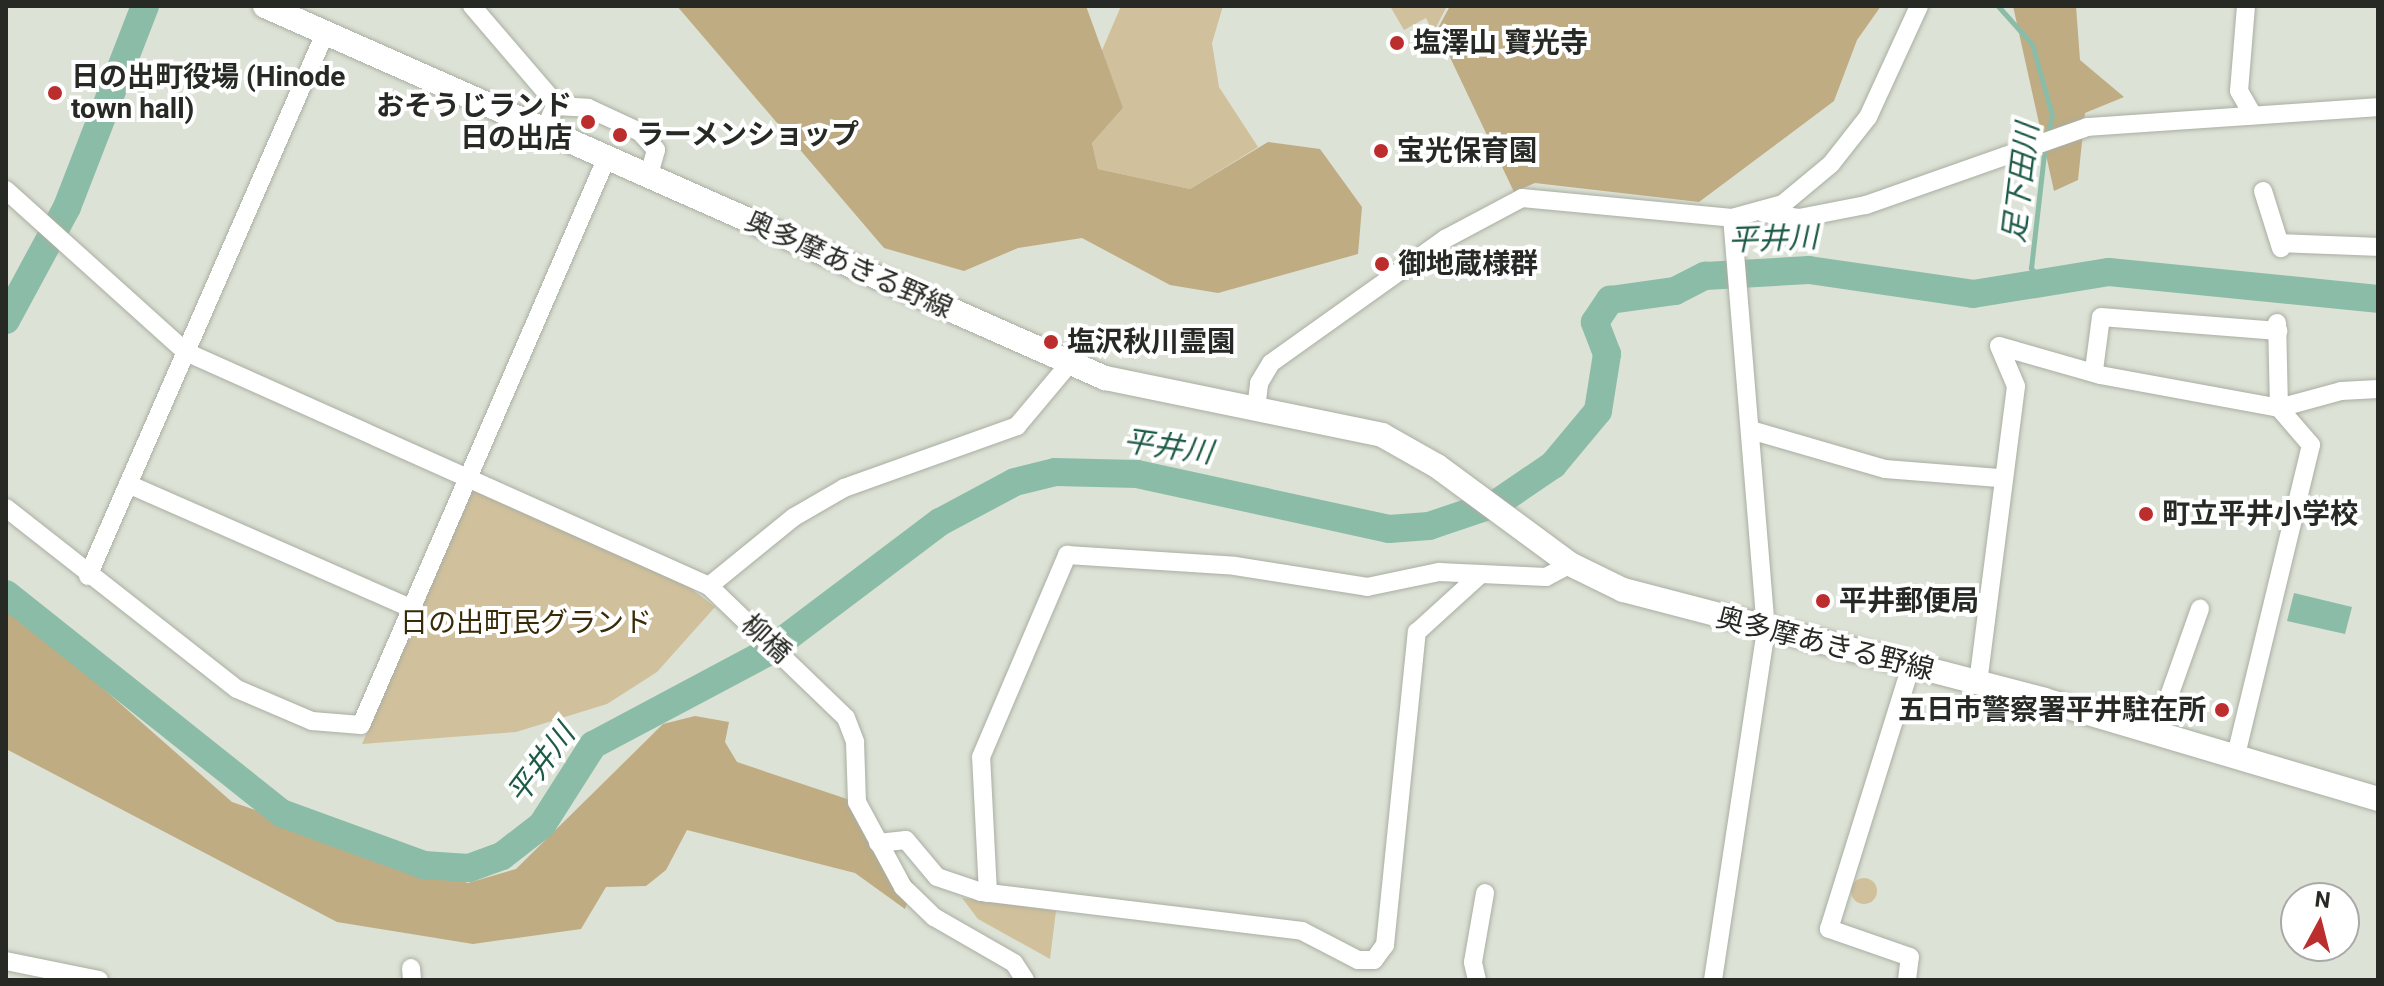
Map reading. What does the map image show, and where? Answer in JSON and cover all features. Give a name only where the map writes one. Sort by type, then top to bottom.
[{"type":"main road","name":"奥多摩あきる野線","points":[[265,6],[1069,364],[1146,391],[1256,409],[1382,435],[1446,474],[1570,564],[1654,600],[1978,683],[2236,755],[2378,799]]},
{"type":"street","points":[[472,6],[555,106],[588,108],[640,132],[656,150],[649,175]]},
{"type":"street","points":[[1763,213],[1800,193],[1849,144],[1885,89],[1919,6]]},
{"type":"street","points":[[2246,6],[2239,91],[2253,115]]},
{"type":"street","points":[[88,576],[326,31]]},
{"type":"street","points":[[545,129],[555,106]]},
{"type":"street","points":[[1256,409],[1259,383],[1271,363],[1499,207],[1542,196],[1732,218],[1763,213],[1799,218],[1866,205],[2087,127],[2378,107]]},
{"type":"street","points":[[6,508],[88,576],[237,689],[312,721],[361,725],[607,157]]},
{"type":"street","name":"柳橋","points":[[6,190],[186,352],[469,475],[715,591],[812,682],[852,730],[857,802],[878,843],[918,903],[1014,963],[1025,980]]},
{"type":"street","points":[[2263,191],[2281,245],[2378,247]]},
{"type":"street","points":[[1713,980],[1766,630],[1745,320],[1732,218]]},
{"type":"street","points":[[2094,370],[2101,317],[2277,327],[2279,408],[2311,445],[2236,755]]},
{"type":"street","points":[[1978,683],[1999,478],[2016,386],[1999,346],[2094,370],[2279,408],[2341,391],[2378,389]]},
{"type":"street","points":[[715,591],[794,517],[844,488],[1017,426],[1069,364]]},
{"type":"street","points":[[1754,431],[1885,469],[1999,478]]},
{"type":"street","points":[[128,484],[411,608]]},
{"type":"street","points":[[988,893],[981,757],[1067,555],[1235,566],[1367,587],[1439,572],[1546,577],[1570,564]]},
{"type":"street","points":[[878,843],[906,840],[937,877],[988,893],[1302,931],[1358,960],[1380,957],[1417,632],[1481,574]]},
{"type":"street","points":[[2156,733],[2200,609]]},
{"type":"street","points":[[1907,980],[1910,957],[1829,929],[1911,666]]},
{"type":"street","points":[[1477,980],[1473,962],[1485,893]]},
{"type":"street","points":[[6,961],[54,975],[99,980]]},
{"type":"green space","points":[[1121,6],[1223,6],[1212,43],[1219,87],[1258,147],[1190,189],[1098,169],[1092,143],[1123,108],[1100,55]]},
{"type":"green space","points":[[1390,6],[1447,6],[1433,33],[1426,18],[1404,30]]},
{"type":"green space","name":"日の出町民グランド","points":[[473,488],[672,574],[715,607],[657,672],[607,704],[516,732],[362,744]]},
{"type":"green space","points":[[1864,878],[1873,882],[1877,891],[1873,900],[1864,904],[1855,900],[1851,891],[1855,882]]},
{"type":"green space","points":[[962,898],[1056,911],[1050,959],[978,919]]},
{"type":"shaded area","points":[[677,6],[1086,6],[1123,108],[1092,143],[1098,169],[1190,189],[1268,142],[1320,149],[1362,207],[1358,254],[1218,293],[1170,285],[1082,238],[1018,248],[964,271],[884,248]]},
{"type":"shaded area","points":[[1450,6],[1881,6],[1857,40],[1834,101],[1699,202],[1535,183],[1514,192],[1437,30]]},
{"type":"shaded area","points":[[2013,6],[2076,6],[2080,60],[2124,97],[2085,113],[2078,180],[2054,191]]},
{"type":"shaded area","points":[[2294,593],[2352,607],[2345,634],[2287,621]]},
{"type":"shaded area","points":[[6,603],[232,802],[468,883],[516,869],[663,724],[695,716],[729,722],[725,742],[737,762],[850,800],[914,884],[905,909],[855,873],[687,830],[666,870],[646,886],[606,887],[581,929],[473,944],[337,922],[8,750]]},
{"type":"waterway","points":[[6,320],[67,207],[145,6]]},
{"type":"waterway","name":"足下田川","points":[[1998,6],[2032,44],[2052,115],[2047,136]]},
{"type":"waterway","name":"足下田川","points":[[2042,282],[2031,268],[2045,146]]},
{"type":"waterway","name":"平井川","points":[[6,594],[281,813],[424,865],[469,868],[502,856],[542,825],[593,745],[766,653],[940,522],[1015,482],[1055,472],[1137,474],[1389,529],[1429,526],[1497,503],[1553,465],[1598,411],[1607,354],[1595,322],[1610,300],[1675,291],[1705,276],[1809,270],[1973,294],[2109,272],[2378,299]]},
{"type":"place","name":"塩澤山 寶光寺","points":[[1397,43]]},
{"type":"place","name":"日の出町役場 (Hinode town hall)","points":[[55,93]]},
{"type":"place","name":"おそうじランド 日の出店","points":[[588,122]]},
{"type":"place","name":"ラーメンショップ","points":[[620,135]]},
{"type":"place","name":"宝光保育園","points":[[1381,151]]},
{"type":"place","name":"御地蔵様群","points":[[1382,264]]},
{"type":"place","name":"塩沢秋川霊園","points":[[1051,342]]},
{"type":"place","name":"町立平井小学校","points":[[2146,514]]},
{"type":"place","name":"平井郵便局","points":[[1823,601]]},
{"type":"place","name":"五日市警察署平井駐在所","points":[[2222,710]]}]
